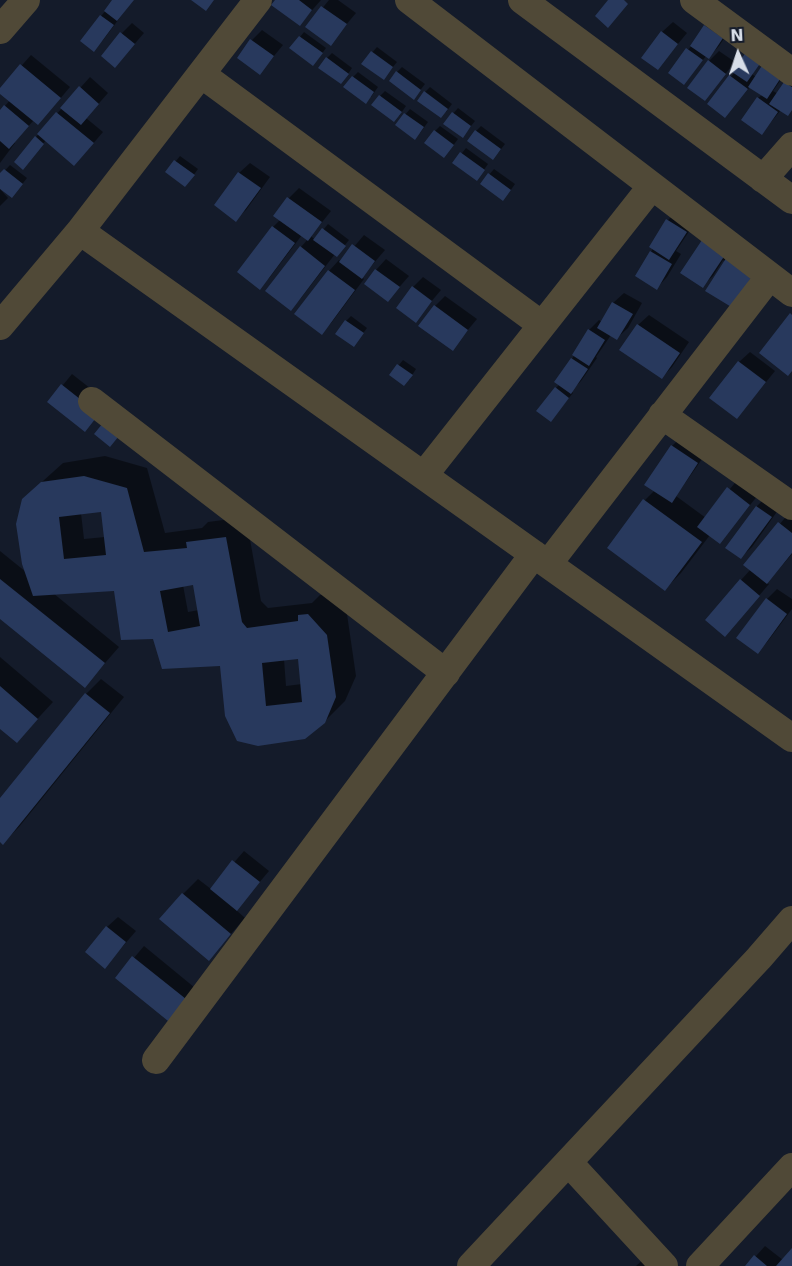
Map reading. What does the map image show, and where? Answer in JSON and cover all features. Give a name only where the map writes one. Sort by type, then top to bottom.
[{"type":"street","points":[[0,30],[26,0]]},
{"type":"street","points":[[0,326],[80,231],[258,0]]},
{"type":"street","points":[[522,0],[792,200]]},
{"type":"street","points":[[694,0],[792,72]]},
{"type":"street","points":[[156,1060],[446,673],[662,415],[781,284],[652,186],[424,4]]},
{"type":"street","points":[[201,74],[542,325]]},
{"type":"street","points":[[763,178],[792,146]]},
{"type":"street","points":[[424,475],[652,186]]},
{"type":"street","points":[[80,231],[792,738]]},
{"type":"street","points":[[92,401],[446,673]]},
{"type":"street","points":[[662,415],[792,506]]},
{"type":"street","points":[[471,1266],[792,920]]},
{"type":"street","points":[[569,1163],[664,1266]]},
{"type":"street","points":[[700,1266],[792,1167]]},
{"type":"building","points":[[112,0],[134,0],[117,21],[104,11]]},
{"type":"building","points":[[191,0],[214,0],[206,11]]},
{"type":"building","points":[[275,0],[299,0],[312,10],[300,26],[271,5]]},
{"type":"building","points":[[608,0],[624,0],[628,4],[608,28],[595,16]]},
{"type":"building","points":[[321,6],[347,24],[331,46],[305,27]]},
{"type":"building","points":[[100,15],[114,25],[94,52],[80,41]]},
{"type":"building","points":[[704,25],[723,38],[709,59],[690,46]]},
{"type":"building","points":[[661,31],[678,44],[658,70],[641,58]]},
{"type":"building","points":[[120,32],[135,44],[115,68],[101,56]]},
{"type":"building","points":[[299,36],[323,53],[313,66],[289,48]]},
{"type":"building","points":[[250,39],[274,56],[260,75],[237,58]]},
{"type":"building","points":[[686,48],[703,60],[684,85],[668,73]]},
{"type":"building","points":[[749,48],[764,58],[747,82],[732,72]]},
{"type":"building","points":[[371,51],[393,67],[384,80],[361,64]]},
{"type":"building","points":[[326,57],[349,74],[341,84],[318,68]]},
{"type":"building","points":[[708,60],[726,74],[705,101],[687,88]]},
{"type":"building","points":[[765,61],[784,73],[767,99],[748,87]]},
{"type":"building","points":[[20,64],[61,98],[38,125],[0,94],[0,88]]},
{"type":"building","points":[[396,71],[421,90],[414,100],[389,81]]},
{"type":"building","points":[[729,75],[748,89],[725,118],[707,104]]},
{"type":"building","points":[[352,76],[374,92],[366,104],[343,87]]},
{"type":"building","points":[[784,82],[792,87],[792,110],[788,116],[769,104]]},
{"type":"building","points":[[79,86],[99,104],[81,125],[60,108]]},
{"type":"building","points":[[424,91],[448,109],[441,118],[417,101]]},
{"type":"building","points":[[379,95],[402,112],[394,122],[371,105]]},
{"type":"building","points":[[757,97],[778,112],[762,135],[741,120]]},
{"type":"building","points":[[4,105],[29,126],[9,149],[0,141],[0,110]]},
{"type":"building","points":[[56,112],[94,143],[74,166],[37,134]]},
{"type":"building","points":[[452,112],[471,126],[463,138],[443,124]]},
{"type":"building","points":[[404,113],[424,127],[415,140],[395,125]]},
{"type":"building","points":[[434,130],[454,145],[444,158],[424,143]]},
{"type":"building","points":[[475,130],[501,149],[493,160],[467,141]]},
{"type":"building","points":[[35,136],[44,144],[23,170],[14,162]]},
{"type":"building","points":[[460,152],[485,170],[477,181],[452,163]]},
{"type":"building","points":[[174,160],[195,175],[185,187],[165,172]]},
{"type":"building","points":[[4,169],[23,184],[12,198],[0,189],[0,173]]},
{"type":"building","points":[[238,172],[261,188],[236,222],[214,205]]},
{"type":"building","points":[[488,173],[511,190],[503,201],[480,184]]},
{"type":"building","points":[[287,197],[322,222],[308,241],[273,216]]},
{"type":"building","points":[[666,219],[687,232],[669,260],[649,247]]},
{"type":"building","points":[[272,226],[295,243],[260,290],[237,272]]},
{"type":"building","points":[[322,228],[346,246],[337,257],[313,240]]},
{"type":"building","points":[[704,237],[727,252],[703,288],[680,273]]},
{"type":"building","points":[[352,244],[375,261],[362,279],[339,262]]},
{"type":"building","points":[[300,246],[325,266],[291,311],[265,291]]},
{"type":"building","points":[[650,251],[672,264],[657,290],[635,276]]},
{"type":"building","points":[[730,252],[757,268],[733,308],[705,291]]},
{"type":"building","points":[[375,269],[400,287],[388,302],[364,284]]},
{"type":"building","points":[[328,270],[355,290],[322,335],[294,314]]},
{"type":"building","points":[[412,286],[432,301],[416,323],[396,308]]},
{"type":"building","points":[[612,302],[633,314],[617,340],[597,328]]},
{"type":"building","points":[[434,305],[468,330],[453,351],[418,326]]},
{"type":"building","points":[[790,313],[792,315],[792,371],[788,376],[759,353]]},
{"type":"building","points":[[345,320],[364,333],[354,347],[335,334]]},
{"type":"building","points":[[637,324],[680,353],[662,379],[619,350]]},
{"type":"building","points":[[588,329],[605,340],[589,366],[572,355]]},
{"type":"building","points":[[571,358],[588,369],[571,394],[554,382]]},
{"type":"building","points":[[738,361],[766,382],[737,419],[709,398]]},
{"type":"building","points":[[397,364],[413,375],[404,386],[389,375]]},
{"type":"building","points":[[61,384],[99,414],[85,432],[47,402]]},
{"type":"building","points":[[555,387],[569,398],[551,422],[536,411]]},
{"type":"building","points":[[107,418],[123,431],[110,447],[94,434]]},
{"type":"building","points":[[671,445],[698,463],[672,503],[644,485]]},
{"type":"building","points":[[84,476],[127,488],[144,552],[187,548],[186,542],[226,537],[242,622],[247,628],[298,621],[298,615],[308,614],[327,635],[336,697],[325,723],[305,739],[258,746],[237,741],[225,716],[220,666],[162,669],[153,639],[121,640],[114,591],[33,596],[22,564],[16,524],[22,499],[41,482]],"holes":[[[101,512],[106,555],[64,559],[59,517]],[[193,585],[200,626],[168,632],[160,591]],[[298,659],[302,702],[266,706],[262,663]]]},
{"type":"building","points":[[727,487],[750,505],[720,544],[697,527]]},
{"type":"building","points":[[643,499],[702,542],[665,591],[607,548]]},
{"type":"building","points":[[756,506],[772,517],[741,559],[725,548]]},
{"type":"building","points":[[778,522],[792,533],[792,553],[767,584],[743,565]]},
{"type":"building","points":[[0,579],[105,663],[85,688],[0,619]]},
{"type":"building","points":[[740,579],[760,596],[725,637],[705,620]]},
{"type":"building","points":[[766,598],[787,614],[758,654],[736,638]]},
{"type":"building","points":[[0,686],[38,719],[17,743],[0,729]]},
{"type":"building","points":[[85,693],[110,713],[3,845],[0,842],[0,798]]},
{"type":"building","points":[[232,860],[260,882],[237,911],[210,889]]},
{"type":"building","points":[[182,893],[231,934],[209,961],[159,919]]},
{"type":"building","points":[[106,926],[126,942],[105,969],[85,952]]},
{"type":"building","points":[[132,956],[191,1003],[173,1025],[115,978]]},
{"type":"building","points":[[792,1248],[792,1266],[776,1266]]},
{"type":"building","points":[[754,1255],[767,1266],[745,1266]]}]
